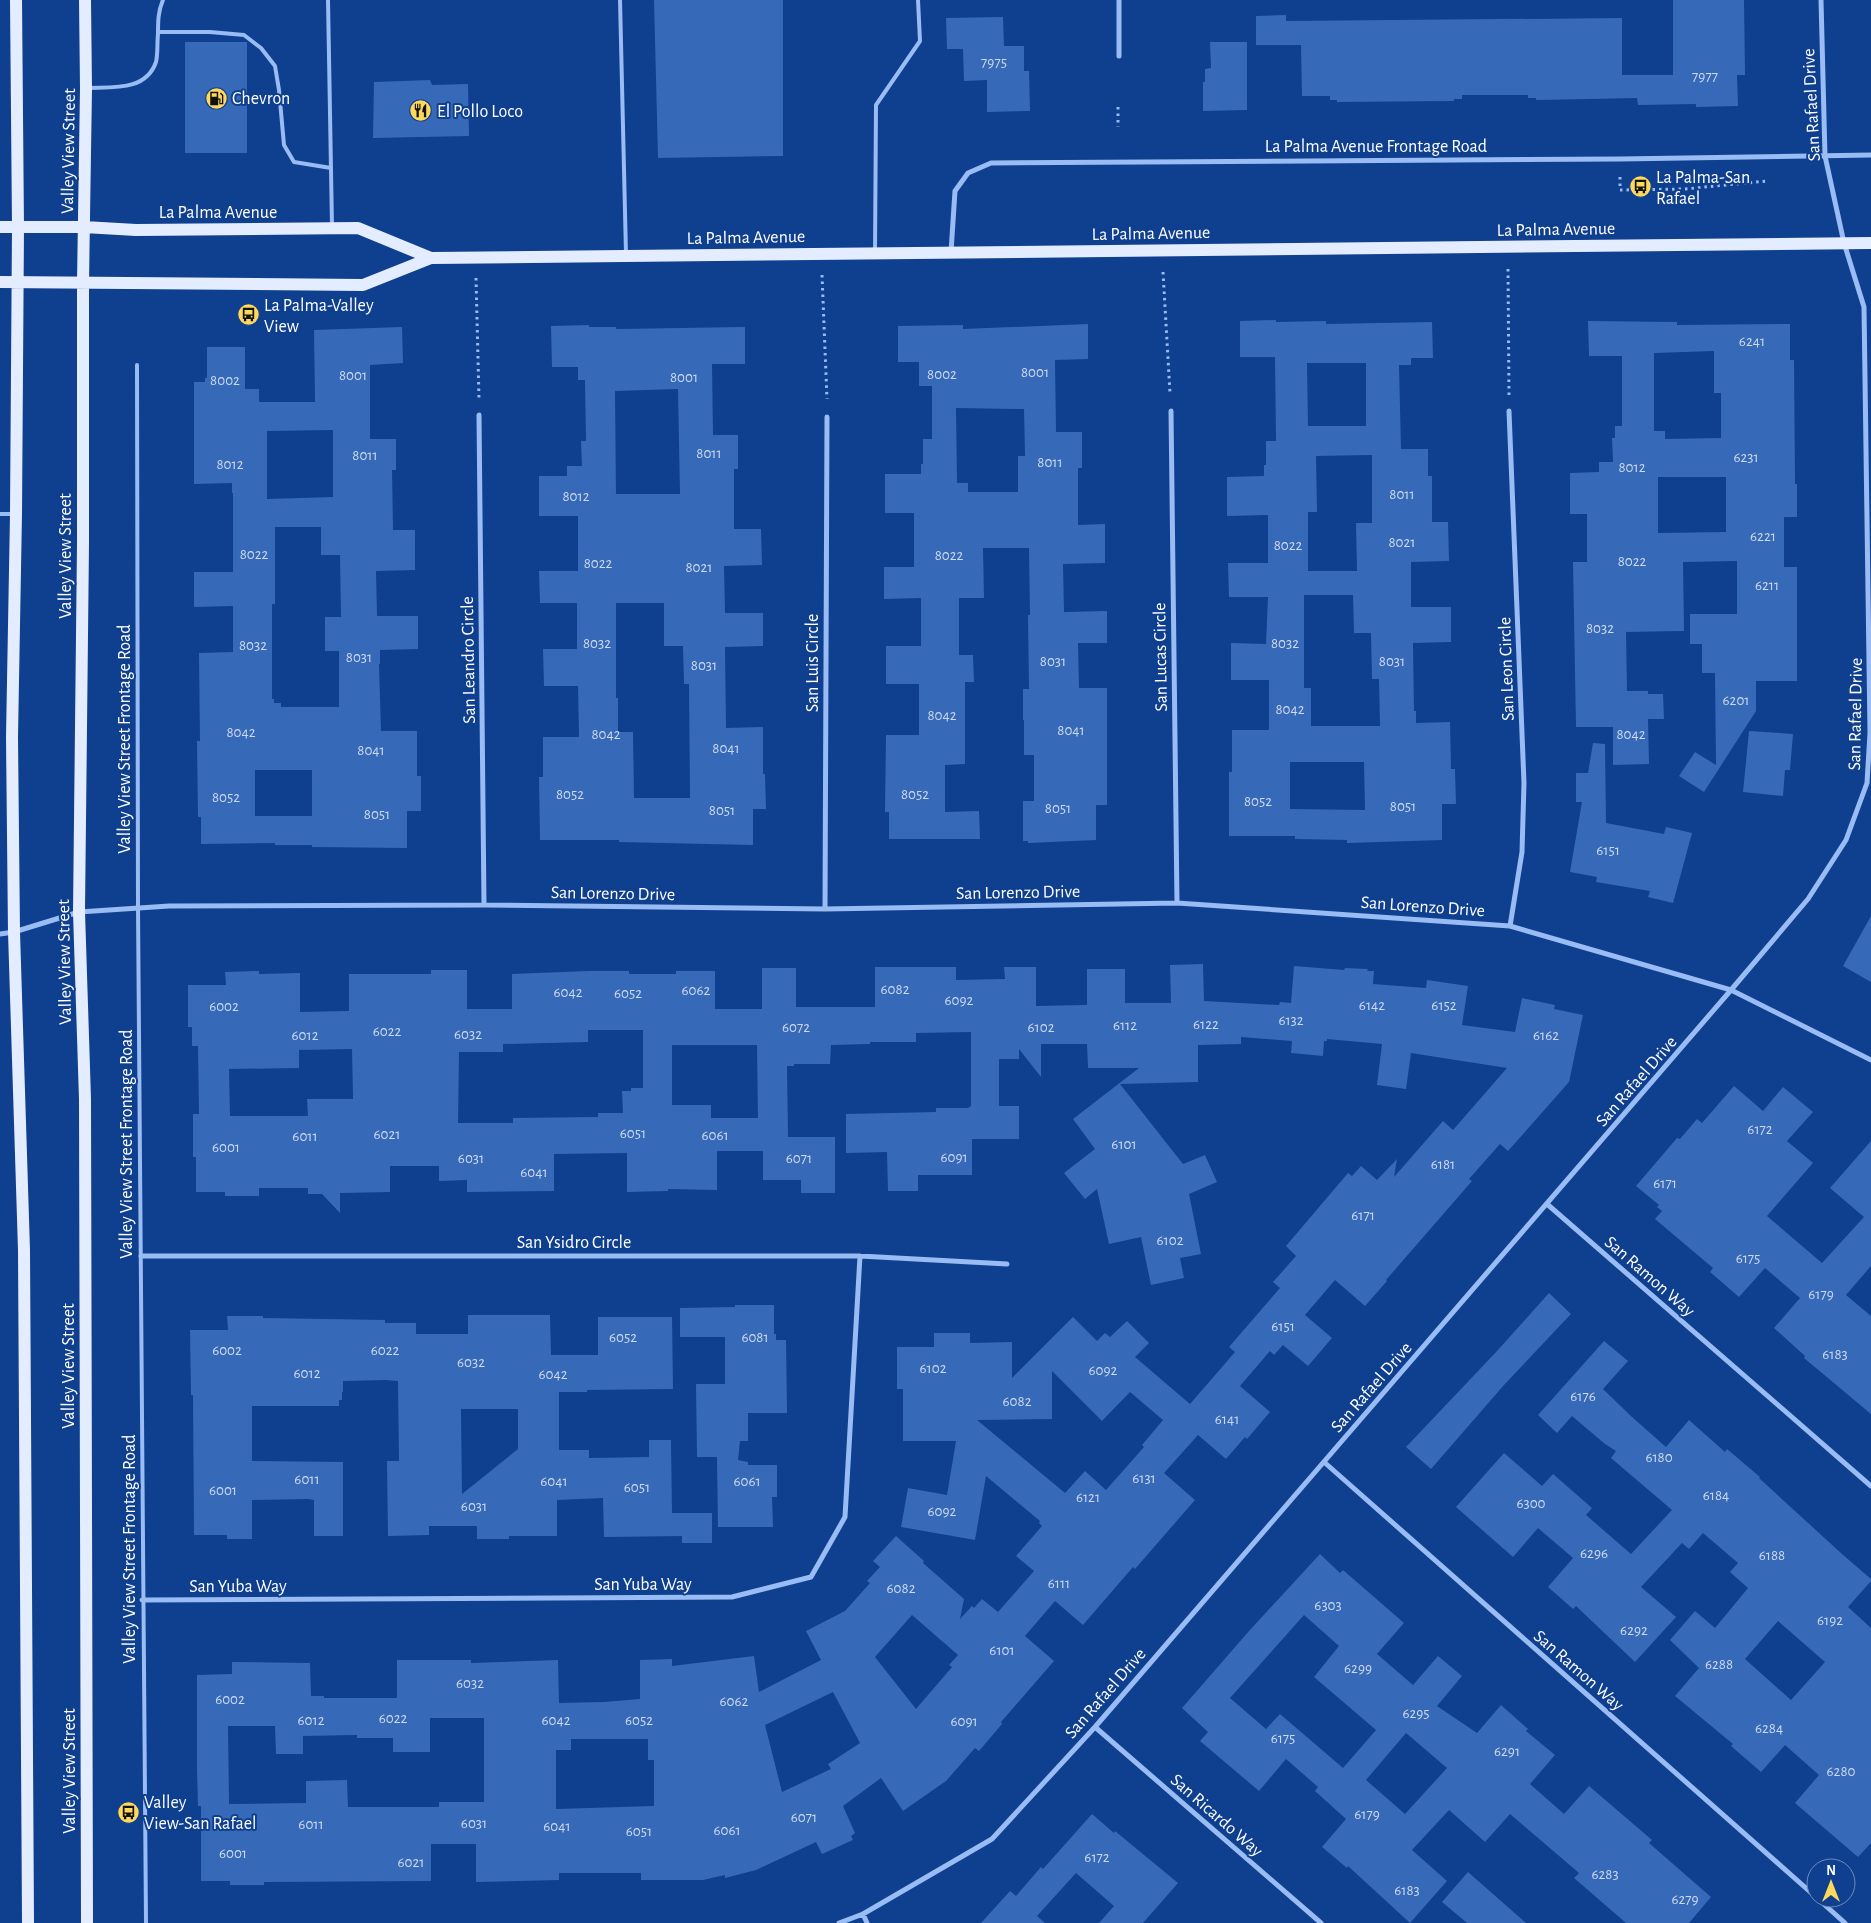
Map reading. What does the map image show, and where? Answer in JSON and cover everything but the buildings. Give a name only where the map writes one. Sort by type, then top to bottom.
[{"type":"main road","points":[[16,0],[18,227],[12,737],[14,932],[24,1250],[28,1923]]},
{"type":"main road","name":"Valley View Street","points":[[85,0],[86,88],[82,283],[79,912],[85,1099],[87,1923]]},
{"type":"main road","name":"La Palma Avenue","points":[[0,227],[84,227],[136,230],[358,228],[431,258]]},
{"type":"main road","name":"La Palma Avenue","points":[[0,282],[363,285],[431,258],[1871,243]]},
{"type":"street","points":[[1119,0],[1119,56]]},
{"type":"street","name":"San Rafael Drive","points":[[839,1923],[863,1914],[992,1839],[1095,1727],[1731,990],[1808,899],[1846,840],[1867,783],[1870,733],[1864,307],[1844,243],[1825,156],[1821,0]]},
{"type":"street","name":"La Palma Avenue Frontage Road","points":[[951,252],[955,191],[968,173],[991,162],[1871,155]]},
{"type":"street","name":"San Lucas Circle","points":[[1170,411],[1177,903]]},
{"type":"street","name":"San Leon Circle","points":[[1509,411],[1524,783],[1522,852],[1510,926]]},
{"type":"street","name":"San Leandro Circle","points":[[479,415],[484,905]]},
{"type":"street","name":"San Luis Circle","points":[[825,909],[827,417]]},
{"type":"street","name":"San Lorenzo Drive","points":[[0,934],[14,932],[79,912],[138,907],[484,905],[825,909],[1177,903],[1510,926],[1731,990],[1871,1060]]},
{"type":"street","name":"San Ramon Way","points":[[1548,1204],[1871,1486]]},
{"type":"street","name":"San Ysidro Circle","points":[[141,1256],[860,1256],[1007,1264]]},
{"type":"street","name":"San Yuba Way","points":[[142,1600],[732,1597],[811,1577],[845,1517],[860,1256]]},
{"type":"street","name":"San Ramon Way","points":[[1324,1462],[1806,1889]]},
{"type":"street","name":"San Ricardo Way","points":[[1095,1727],[1321,1923]]},
{"type":"street","name":"San Ramon Way","points":[[1828,1908],[1845,1923]]},
{"type":"street","points":[[863,1914],[868,1923]]},
{"type":"lane","points":[[86,88],[121,87],[136,84],[147,77],[156,61],[159,9],[163,0]]},
{"type":"lane","points":[[328,0],[332,229]]},
{"type":"lane","points":[[620,0],[626,256]]},
{"type":"lane","points":[[875,253],[876,105],[920,41],[918,0]]},
{"type":"lane","points":[[158,32],[210,32],[244,35],[261,48],[275,66],[284,145],[294,162],[331,168]]},
{"type":"lane","name":"Valley View Street Frontage Road","points":[[137,365],[142,1600],[146,1923]]},
{"type":"lane","points":[[0,514],[16,514]]},
{"type":"path","points":[[1118,107],[1118,127]]},
{"type":"path","points":[[1620,158],[1620,190],[1685,189],[1768,181]]},
{"type":"path","points":[[1508,247],[1509,411]]},
{"type":"path","points":[[1161,250],[1170,411]]},
{"type":"path","points":[[821,254],[827,417]]},
{"type":"path","points":[[476,258],[479,415]]},
{"type":"place","name":"Chevron","points":[[216,98]]},
{"type":"place","name":"El Pollo Loco","points":[[421,111]]},
{"type":"place","name":"La Palma-San Rafael","points":[[1640,187]]},
{"type":"place","name":"La Palma-Valley View","points":[[248,315]]},
{"type":"place","name":"Valley View-San Rafael","points":[[128,1812]]}]
